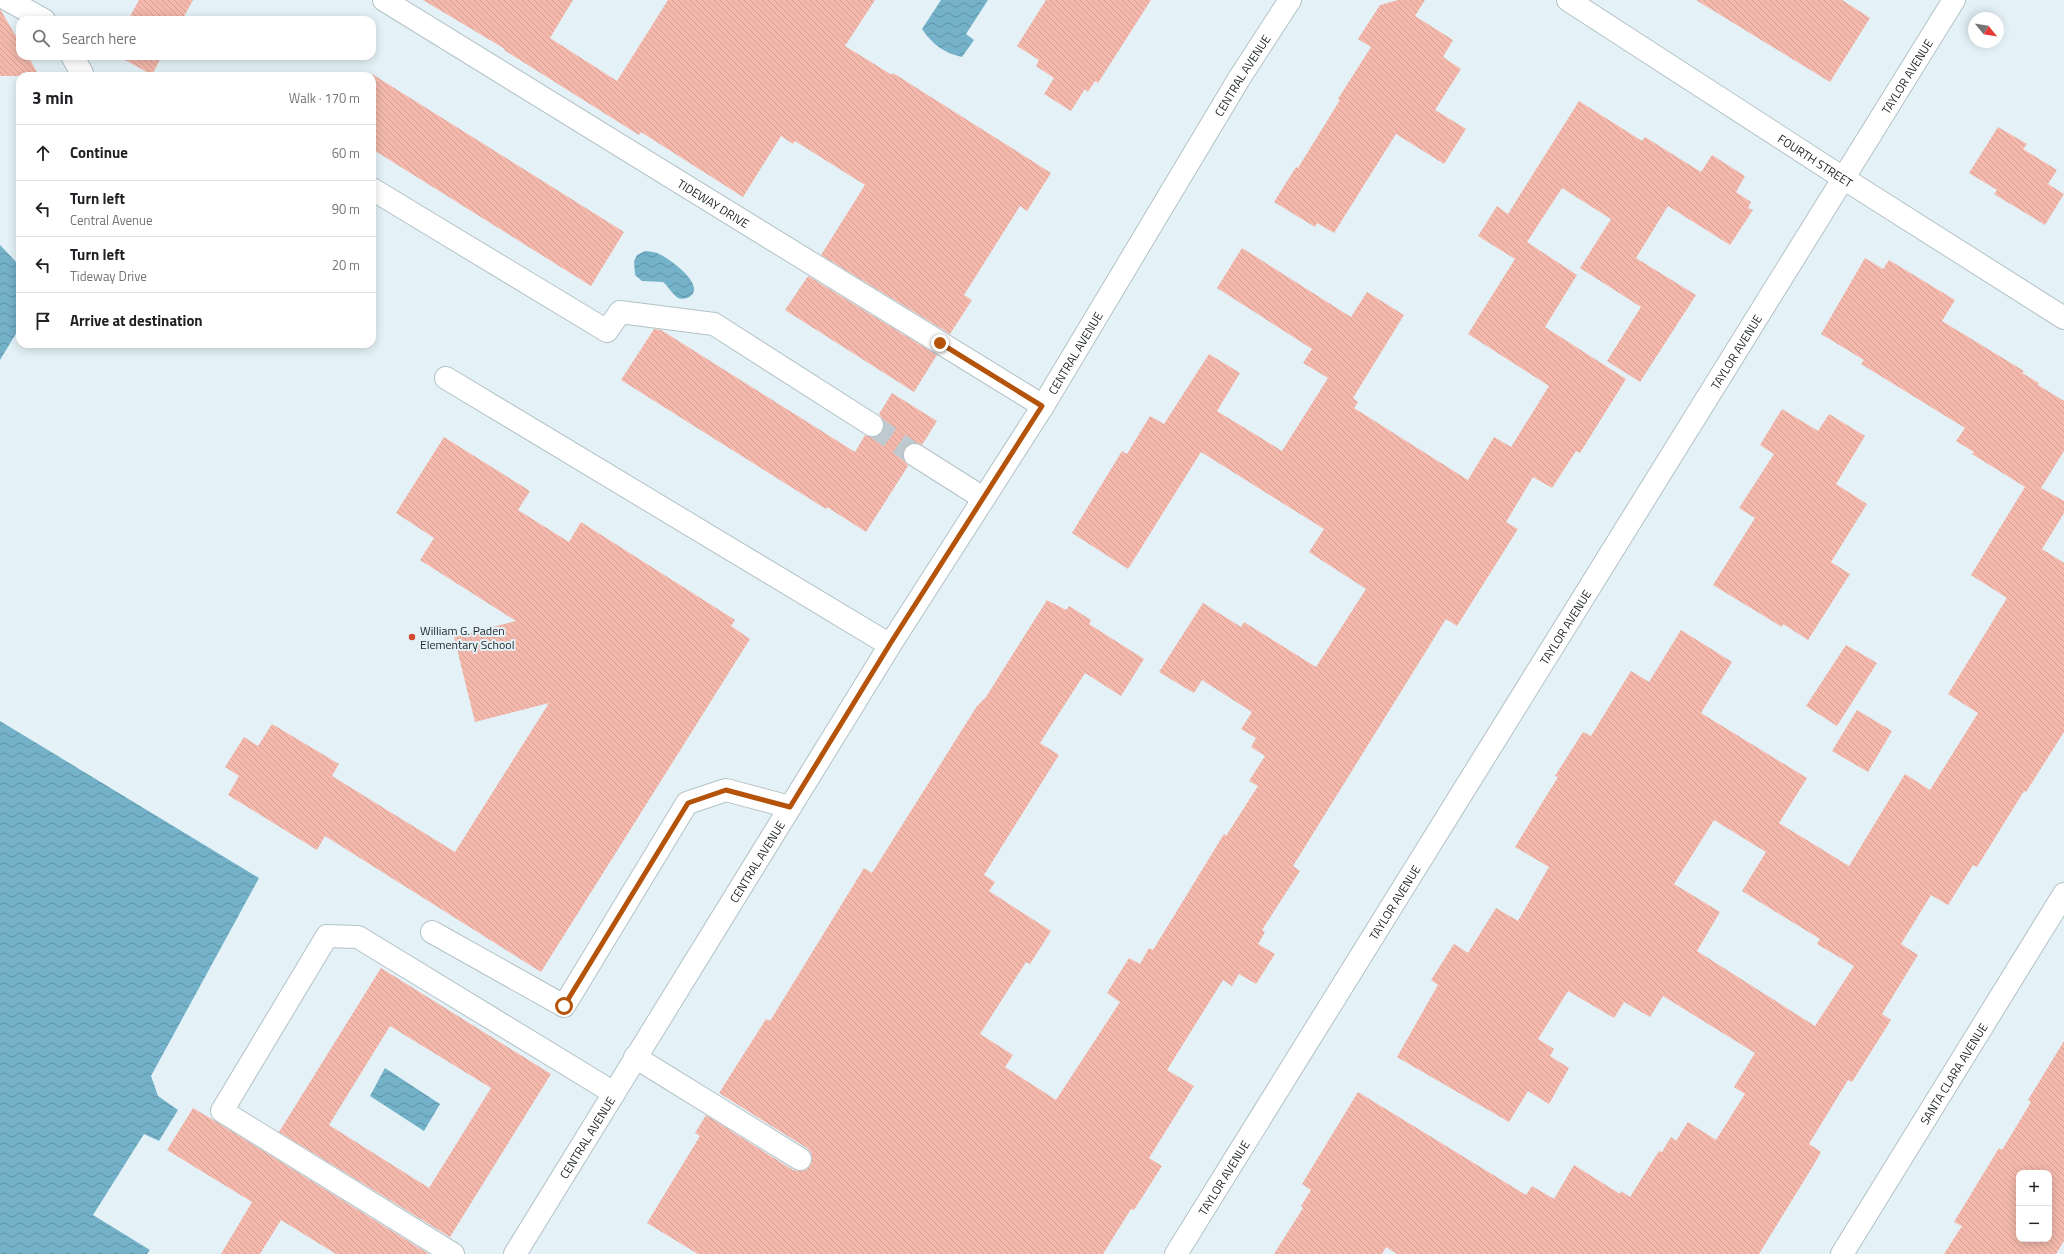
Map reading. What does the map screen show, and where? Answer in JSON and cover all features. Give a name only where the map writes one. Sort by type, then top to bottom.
[{"type":"street","points":[[8,0],[37,16]]},
{"type":"street","name":"TIDEWAY DRIVE","points":[[384,0],[1042,406]]},
{"type":"street","name":"CENTRAL AVENUE","points":[[514,1254],[890,644],[1042,406],[1240,77],[1290,0]]},
{"type":"street","name":"FOURTH STREET","points":[[1568,0],[1843,178],[2064,318]]},
{"type":"street","name":"TAYLOR AVENUE","points":[[1176,1254],[1954,0]]},
{"type":"street","points":[[376,191],[607,331],[620,312],[714,324],[872,425]]},
{"type":"street","points":[[446,378],[890,644]]},
{"type":"street","points":[[915,455],[983,498]]},
{"type":"street","points":[[432,932],[564,1006],[688,803],[726,790],[790,807]]},
{"type":"street","name":"SANTA CLARA AVENUE","points":[[1842,1254],[2064,894]]},
{"type":"street","points":[[453,1254],[222,1112],[326,936],[358,937],[614,1093]]},
{"type":"street","points":[[635,1057],[800,1159]]},
{"type":"water","points":[[941,0],[988,0],[966,34],[974,40],[962,57],[939,48],[930,40],[922,29]]},
{"type":"water","points":[[0,245],[16,262],[16,334],[0,360]]},
{"type":"water","points":[[645,251],[657,253],[678,266],[691,280],[694,287],[693,293],[687,298],[679,298],[674,295],[663,282],[642,281],[635,275],[634,261],[637,255]]},
{"type":"water","points":[[0,721],[259,878],[151,1076],[158,1096],[178,1110],[159,1141],[144,1134],[93,1215],[150,1250],[147,1254],[0,1254]]},
{"type":"water","points":[[385,1068],[440,1104],[424,1131],[370,1096]]},
{"type":"building","points":[[139,0],[193,0],[184,16],[130,16]]},
{"type":"building","points":[[423,0],[573,0],[550,38],[617,81],[668,0],[875,0],[845,46],[892,75],[893,73],[1051,173],[1027,211],[1020,206],[964,295],[972,300],[950,334],[821,255],[865,185],[795,141],[793,144],[781,136],[743,197],[641,132],[639,135],[504,50],[505,49]]},
{"type":"building","points":[[1046,0],[1151,0],[1098,83],[1095,81],[1088,92],[1085,89],[1071,111],[1044,94],[1054,78],[1036,66],[1039,60],[1017,46]]},
{"type":"building","points":[[1398,0],[1425,0],[1415,16],[1453,40],[1443,57],[1461,69],[1435,110],[1466,129],[1444,164],[1396,134],[1334,233],[1317,223],[1315,227],[1274,202],[1296,167],[1298,168],[1340,100],[1338,99],[1371,47],[1358,39],[1380,5]]},
{"type":"building","points":[[1696,0],[1842,0],[1870,18],[1830,82]]},
{"type":"building","points":[[0,9],[16,36],[16,60],[30,60],[37,72],[16,72],[16,76],[0,76]]},
{"type":"building","points":[[125,60],[160,60],[154,72],[147,72]]},
{"type":"building","points":[[376,77],[624,232],[591,286],[376,152]]},
{"type":"building","points":[[1579,101],[1642,141],[1645,137],[1701,172],[1712,155],[1745,176],[1736,192],[1751,202],[1748,208],[1753,210],[1730,245],[1668,206],[1636,258],[1696,295],[1640,382],[1607,361],[1641,307],[1580,268],[1611,219],[1562,188],[1527,242],[1577,275],[1545,327],[1626,379],[1580,453],[1576,451],[1552,488],[1533,477],[1506,522],[1518,529],[1457,626],[1446,619],[1293,866],[1300,871],[1262,930],[1265,932],[1258,944],[1275,954],[1256,984],[1239,974],[1232,986],[1223,980],[1167,1070],[1194,1086],[1149,1158],[1162,1166],[1134,1210],[1131,1209],[1103,1254],[698,1254],[647,1223],[700,1136],[695,1133],[706,1115],[793,1170],[806,1170],[810,1166],[812,1159],[811,1153],[807,1148],[719,1093],[766,1019],[770,1021],[864,868],[872,873],[977,706],[986,697],[1047,600],[1066,610],[1069,606],[1091,620],[1089,624],[1144,659],[1121,696],[1085,673],[1040,743],[1059,755],[984,875],[995,882],[989,891],[1051,931],[1030,964],[1026,962],[980,1034],[1013,1055],[1005,1067],[1056,1100],[1120,1002],[1107,993],[1129,958],[1140,964],[1149,948],[1153,950],[1224,834],[1226,836],[1258,786],[1249,781],[1265,756],[1251,747],[1256,738],[1241,729],[1252,712],[1202,680],[1194,693],[1159,672],[1203,603],[1241,627],[1244,622],[1316,667],[1366,589],[1309,552],[1324,529],[1201,452],[1128,569],[1072,533],[1122,451],[1127,454],[1150,416],[1164,424],[1209,354],[1240,373],[1217,411],[1282,451],[1328,378],[1303,363],[1312,349],[1217,288],[1242,248],[1351,317],[1367,292],[1404,315],[1353,398],[1358,402],[1354,408],[1468,480],[1494,437],[1511,447],[1549,386],[1468,334],[1515,259],[1478,236],[1497,206],[1508,214]]},
{"type":"building","points":[[1998,127],[2027,144],[2023,149],[2057,170],[2048,184],[2064,194],[2045,225],[1994,194],[1997,190],[1969,173]]},
{"type":"building","points":[[1865,258],[1883,269],[1889,260],[1955,300],[1942,321],[2024,371],[2022,373],[2064,401],[2064,451],[2041,488],[2064,501],[2064,513],[2042,549],[2064,563],[2064,732],[2026,792],[2024,791],[1977,867],[1973,865],[1948,905],[1931,895],[1901,944],[1918,955],[1882,1014],[1891,1020],[1852,1082],[1848,1080],[1809,1144],[1821,1152],[1813,1166],[1759,1254],[1397,1254],[1386,1247],[1382,1254],[1274,1254],[1303,1208],[1301,1206],[1311,1190],[1302,1184],[1358,1092],[1526,1195],[1532,1186],[1554,1199],[1574,1165],[1620,1194],[1621,1191],[1630,1197],[1659,1151],[1662,1152],[1671,1137],[1676,1141],[1688,1122],[1716,1140],[1745,1094],[1734,1087],[1755,1053],[1663,996],[1650,1017],[1624,1002],[1614,1018],[1568,991],[1538,1039],[1554,1049],[1550,1056],[1569,1068],[1549,1104],[1528,1091],[1509,1122],[1397,1057],[1438,985],[1431,980],[1454,944],[1468,953],[1496,908],[1518,921],[1549,867],[1515,847],[1558,777],[1555,776],[1583,732],[1591,736],[1631,671],[1649,682],[1681,630],[1732,662],[1701,713],[1807,778],[1779,823],[1849,866],[1905,774],[1930,790],[1978,713],[1948,694],[2007,598],[1971,575],[2025,487],[1972,454],[1974,452],[1956,441],[1965,428],[1861,364],[1864,360],[1821,334]],"holes":[[[1714,820],[1766,852],[1742,891],[1820,939],[1817,944],[1854,966],[1815,1026],[1697,951],[1720,912],[1674,884]]]},
{"type":"building","points":[[808,276],[937,355],[914,392],[785,310]]},
{"type":"building","points":[[654,329],[661,330],[855,452],[865,435],[871,437],[877,436],[883,431],[883,420],[879,414],[892,393],[937,421],[922,445],[916,443],[910,444],[904,449],[904,460],[908,466],[866,532],[827,507],[826,509],[621,380]]},
{"type":"building","points":[[1782,409],[1818,431],[1829,414],[1865,436],[1836,484],[1867,504],[1831,562],[1850,574],[1808,640],[1783,624],[1782,627],[1713,585],[1755,518],[1739,508],[1774,454],[1760,445]]},
{"type":"building","points":[[444,437],[530,491],[518,510],[569,542],[581,522],[735,620],[731,626],[750,639],[541,972],[325,836],[317,850],[228,795],[239,776],[225,767],[244,737],[258,746],[272,724],[339,764],[332,776],[455,852],[549,703],[475,722],[454,637],[516,621],[420,560],[434,538],[396,513]]},
{"type":"building","points":[[1846,645],[1877,663],[1837,726],[1806,706]]},
{"type":"building","points":[[1857,710],[1892,731],[1868,772],[1832,751]]},
{"type":"building","points":[[381,968],[551,1074],[450,1237],[279,1132]],"holes":[[[390,1026],[491,1088],[429,1188],[329,1125]]]},
{"type":"building","points":[[2064,1041],[2064,1241],[2056,1254],[1944,1254],[1962,1226],[1954,1222],[1999,1148],[2002,1150],[2031,1102],[2028,1100]]},
{"type":"building","points":[[193,1108],[429,1254],[336,1254],[281,1220],[260,1254],[221,1254],[252,1202],[167,1150]]},
{"type":"tunnel","points":[[872,425],[915,455]]},
{"type":"place","name":"William G. Paden Elementary School","points":[[412,637]]},
{"type":"route","points":[[564,1006],[688,803],[726,790],[790,807],[890,644],[1042,406],[940,343]]}]
